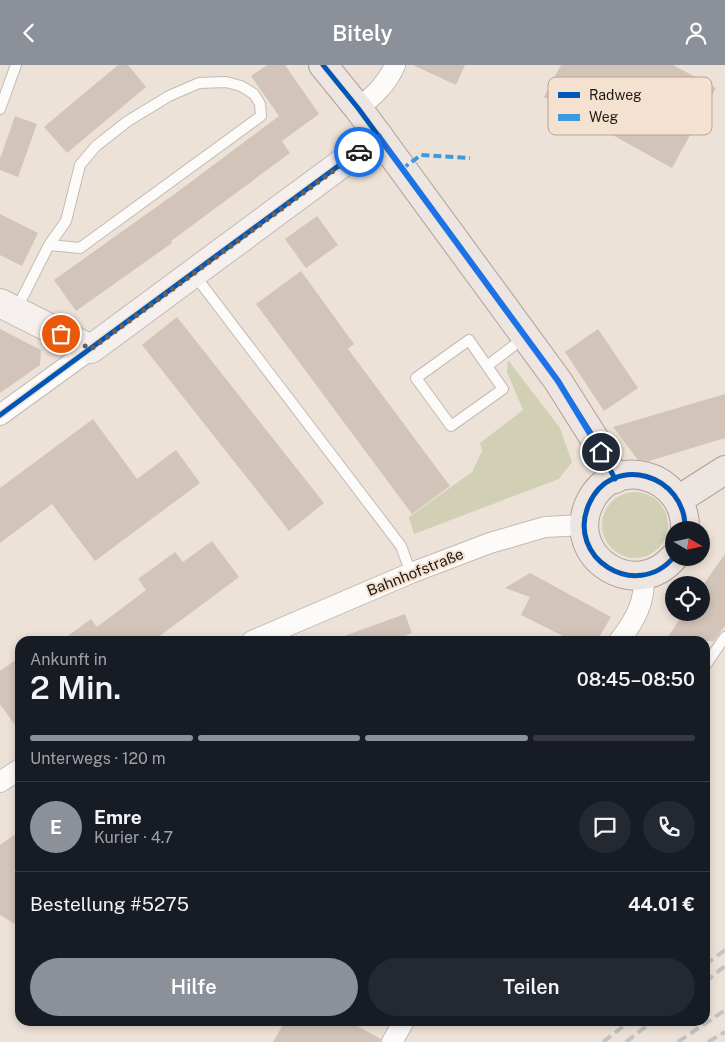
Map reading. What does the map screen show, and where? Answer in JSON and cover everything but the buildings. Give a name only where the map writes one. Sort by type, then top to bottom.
[{"type":"main road","points":[[322,65],[358,109],[526,337],[579,413],[616,479]]},
{"type":"main road","points":[[678,500],[725,470]]},
{"type":"main road","points":[[665,565],[643,575],[621,574],[602,564],[589,546],[584,525],[591,500],[604,485],[616,479],[633,475],[651,477],[667,486],[678,500],[684,512],[684,521]]},
{"type":"street","points":[[358,109],[374,96],[390,77],[395,65]]},
{"type":"street","points":[[0,415],[192,272],[379,137]]},
{"type":"street","points":[[8,307],[91,349]]},
{"type":"street","name":"Bahnhofstraße","points":[[264,636],[411,573],[490,543],[536,530],[584,525]]},
{"type":"street","points":[[622,636],[638,613],[644,583],[643,575]]},
{"type":"street","points":[[0,781],[15,772]]},
{"type":"street","points":[[392,1042],[401,1026]]},
{"type":"lane","points":[[0,109],[16,65]]},
{"type":"lane","points":[[8,307],[49,245],[66,221],[80,165],[96,146],[128,121],[169,96],[199,83],[226,82],[241,86],[254,94],[260,104],[261,115],[80,248],[49,245]]},
{"type":"lane","points":[[192,272],[401,546],[411,573]]},
{"type":"lane","points":[[487,366],[526,337]]},
{"type":"lane","points":[[469,340],[487,366],[503,389],[451,427],[416,378],[469,340]]},
{"type":"lane","points":[[710,659],[725,637]]},
{"type":"green space","points":[[508,360],[560,428],[572,462],[559,479],[414,534],[409,517],[472,472],[482,451],[480,443],[523,410],[507,372]]},
{"type":"green space","points":[[628,492],[642,492],[654,497],[663,506],[668,521],[665,521],[665,540],[663,544],[654,553],[642,558],[628,558],[616,553],[607,544],[602,532],[602,518],[607,506],[616,497]]},
{"type":"railway","points":[[710,961],[725,950]]},
{"type":"railway","points":[[710,978],[725,966]]},
{"type":"railway","points":[[710,1020],[725,1010]]},
{"type":"railway","points":[[603,1042],[624,1026]]},
{"type":"railway","points":[[626,1042],[647,1026]]},
{"type":"railway","points":[[678,1042],[702,1026]]},
{"type":"railway","points":[[708,1042],[725,1032]]},
{"type":"marked path","points":[[402,169],[421,155],[470,158]]},
{"type":"cycle path","points":[[323,65],[358,108],[558,381],[594,438],[615,479]]},
{"type":"cycle path","points":[[0,415],[379,136]]},
{"type":"cycle path","points":[[665,564],[658,570],[641,575],[624,574],[608,568],[595,556],[587,541],[584,524],[589,504],[600,488],[614,478],[630,475],[646,477],[662,483],[674,495],[682,511],[684,521]]},
{"type":"way so far","points":[[61,334],[91,349],[192,272],[359,152]]},
{"type":"route","points":[[359,152],[379,137],[558,381],[601,452]]}]
